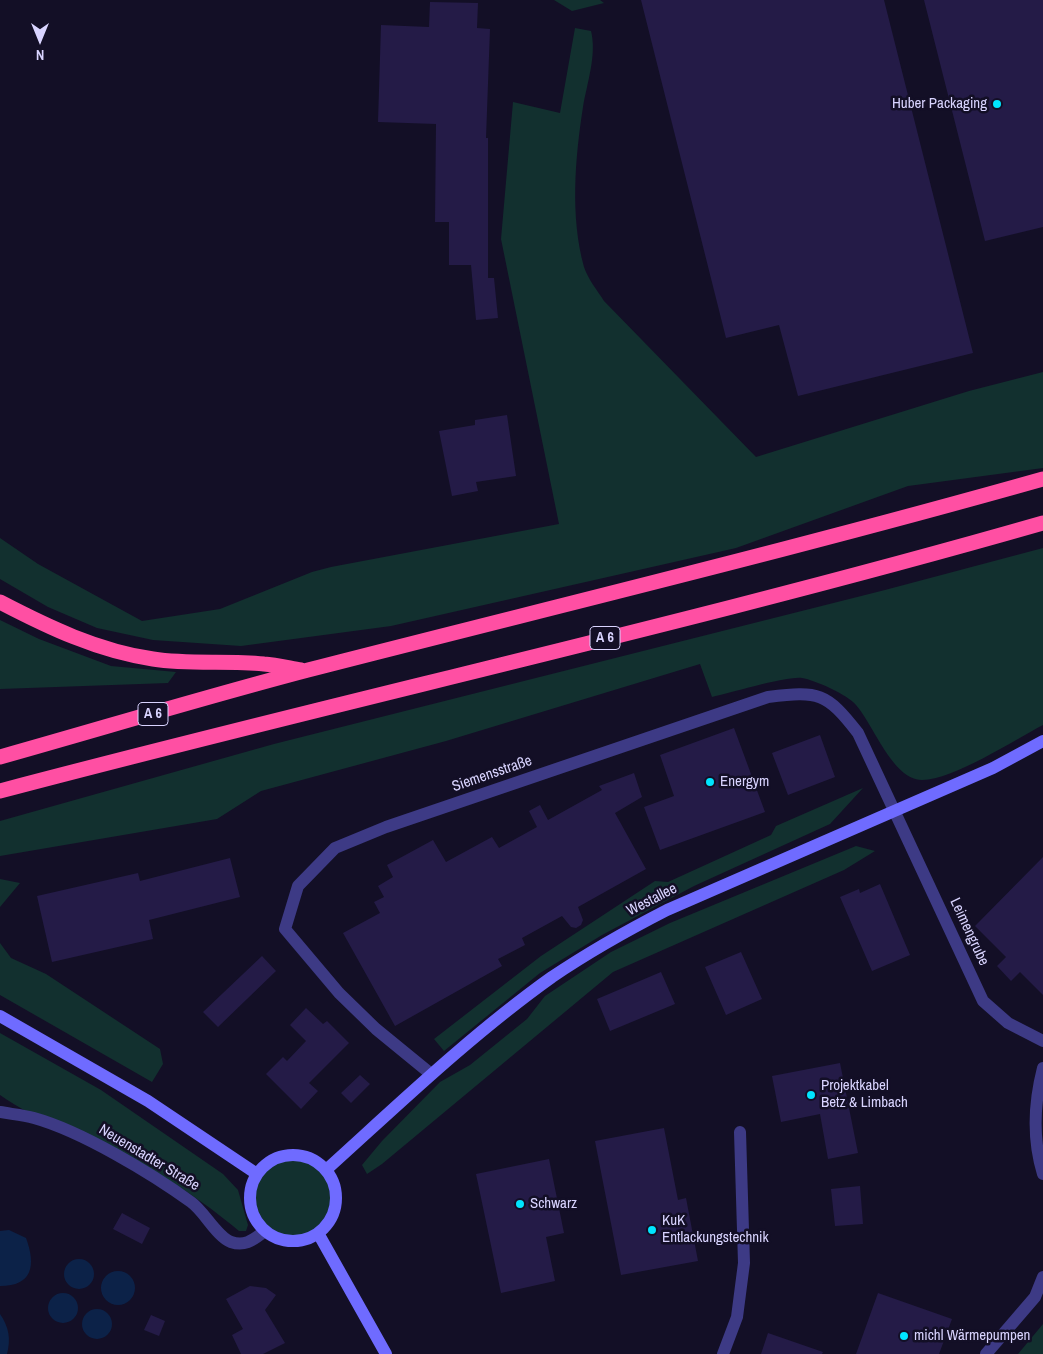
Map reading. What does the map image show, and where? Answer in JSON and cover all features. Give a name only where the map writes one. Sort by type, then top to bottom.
[{"type":"highway","name":"A 6","points":[[0,757],[305,671],[759,557],[1043,478]]},
{"type":"highway","name":"A 6","points":[[0,791],[166,747],[556,651],[1043,523]]},
{"type":"highway","points":[[0,602],[43,624],[118,652],[152,659],[182,662],[263,664],[305,671]]},
{"type":"main road","name":"Westallee","points":[[326,1170],[431,1074],[552,977],[621,934],[667,910],[993,768],[1043,742]]},
{"type":"main road","points":[[0,1016],[148,1101],[257,1174]]},
{"type":"main road","points":[[290,1155],[306,1157],[326,1170],[335,1187],[335,1207],[328,1223],[318,1234],[307,1239],[295,1241],[279,1239],[265,1231],[255,1218],[250,1204],[251,1188],[257,1174],[268,1163],[290,1155]]},
{"type":"main road","points":[[318,1234],[386,1354]]},
{"type":"street","name":"Siemensstraße","points":[[431,1074],[376,1029],[339,993],[284,929],[298,886],[335,848],[386,827],[768,697],[803,693],[825,697],[840,710],[858,732],[895,810]]},
{"type":"street","name":"Leimengrube","points":[[895,810],[983,1001],[1008,1023],[1043,1041]]},
{"type":"street","points":[[1043,1068],[1038,1087],[1034,1127],[1043,1174]]},
{"type":"street","name":"Neuenstadter Straße","points":[[0,1112],[34,1118],[80,1136],[148,1174],[193,1203],[228,1241],[240,1245],[251,1242],[265,1231]]},
{"type":"street","points":[[723,1354],[737,1317],[744,1263],[740,1132]]},
{"type":"street","points":[[986,1354],[1035,1297],[1043,1277]]},
{"type":"green space","points":[[554,0],[600,0],[604,3],[572,11]]},
{"type":"green space","points":[[575,28],[591,31],[593,40],[591,69],[583,107],[578,146],[575,187],[577,228],[584,267],[604,301],[756,457],[969,391],[1043,372],[1043,468],[908,486],[736,548],[391,626],[241,646],[153,640],[97,628],[48,607],[0,579],[0,538],[38,564],[142,621],[220,609],[312,572],[331,567],[559,524],[501,239],[513,102],[560,113]]},
{"type":"green space","points":[[1043,548],[1043,725],[950,774],[922,780],[912,778],[902,771],[884,750],[856,705],[831,688],[808,679],[794,678],[712,697],[700,664],[446,741],[261,791],[217,819],[0,856],[0,821],[274,744],[885,590]]},
{"type":"green space","points":[[0,620],[39,639],[111,666],[176,672],[168,683],[0,689]]},
{"type":"green space","points":[[863,788],[830,824],[694,886],[602,935],[540,973],[444,1051],[434,1039],[541,956],[655,881],[668,882],[771,835],[776,826]]},
{"type":"green space","points":[[856,846],[875,851],[844,870],[613,972],[382,1164],[367,1174],[362,1165],[382,1141],[440,1082],[470,1065],[527,1019],[545,996],[611,952],[670,923]]},
{"type":"green space","points":[[0,879],[20,883],[0,907]]},
{"type":"green space","points":[[0,943],[11,958],[46,974],[160,1049],[163,1064],[152,1082],[0,995]]},
{"type":"green space","points":[[0,1033],[101,1090],[223,1174],[238,1190],[248,1225],[246,1231],[239,1231],[197,1198],[136,1162],[44,1120],[0,1095]]},
{"type":"green space","points":[[293,1155],[309,1158],[317,1162],[329,1174],[333,1182],[336,1198],[333,1214],[329,1222],[317,1234],[309,1238],[293,1241],[277,1238],[269,1234],[257,1222],[253,1214],[250,1198],[253,1182],[257,1174],[269,1162],[277,1158]]},
{"type":"green space","points":[[1043,1324],[1043,1354],[1018,1354]]},
{"type":"water","points":[[9,1230],[26,1238],[31,1265],[25,1278],[11,1285],[0,1286],[0,1231]]},
{"type":"water","points":[[79,1259],[90,1263],[94,1274],[90,1285],[79,1289],[68,1285],[64,1274],[68,1263]]},
{"type":"water","points":[[118,1271],[125,1272],[130,1276],[134,1281],[134,1295],[130,1300],[125,1304],[118,1305],[111,1304],[106,1300],[102,1295],[101,1288],[102,1281],[106,1276],[111,1272]]},
{"type":"water","points":[[63,1293],[74,1297],[78,1308],[74,1319],[63,1323],[52,1319],[48,1308],[52,1297]]},
{"type":"water","points":[[97,1309],[108,1313],[112,1324],[108,1335],[97,1339],[86,1335],[82,1324],[86,1313]]},
{"type":"water","points":[[0,1314],[8,1333],[7,1354],[0,1354]]},
{"type":"building","points":[[641,0],[884,0],[973,353],[798,396],[779,325],[726,338]]},
{"type":"building","name":"Huber Packaging","points":[[924,0],[1043,0],[1043,227],[985,241]]},
{"type":"building","points":[[430,2],[478,3],[477,28],[490,29],[486,138],[488,138],[488,278],[494,278],[498,318],[476,320],[471,265],[449,265],[449,222],[435,222],[436,124],[378,122],[381,25],[429,27]]},
{"type":"building","points":[[507,415],[516,476],[476,482],[478,491],[452,496],[439,431],[475,425],[475,420]]},
{"type":"building","points":[[734,728],[765,812],[660,850],[644,807],[674,796],[660,755]]},
{"type":"building","points":[[820,735],[835,777],[788,795],[772,753]]},
{"type":"building","points":[[634,773],[642,797],[615,813],[646,869],[578,907],[583,920],[581,925],[576,928],[571,927],[562,916],[522,938],[525,945],[498,959],[502,966],[395,1026],[343,933],[380,913],[374,902],[384,897],[378,886],[393,877],[387,865],[433,840],[446,862],[492,837],[499,848],[537,827],[529,811],[540,805],[548,820],[602,790],[599,786]]},
{"type":"building","points":[[1043,857],[1043,995],[1020,972],[1011,981],[997,966],[1006,957],[975,926]]},
{"type":"building","points":[[230,858],[240,897],[149,920],[153,939],[52,962],[37,896],[138,873],[140,881]]},
{"type":"building","points":[[880,884],[910,955],[872,971],[840,897],[859,889],[860,893]]},
{"type":"building","points":[[741,952],[762,999],[726,1015],[705,967]]},
{"type":"building","points":[[262,956],[276,971],[218,1027],[203,1012]]},
{"type":"building","points":[[661,972],[675,1004],[610,1031],[597,999]]},
{"type":"building","points":[[306,1008],[323,1024],[327,1021],[349,1043],[309,1083],[318,1091],[301,1109],[266,1074],[283,1057],[287,1061],[306,1041],[290,1025]]},
{"type":"building","name":"Projektkabel Betz & Limbach","points":[[840,1063],[858,1153],[828,1159],[820,1114],[781,1122],[772,1076]]},
{"type":"building","points":[[360,1075],[370,1084],[351,1103],[341,1093]]},
{"type":"building","name":"KuK Entlackungstechnik","points":[[664,1128],[678,1200],[686,1198],[698,1261],[621,1275],[595,1141]]},
{"type":"building","name":"Schwarz","points":[[549,1159],[564,1233],[546,1237],[555,1281],[501,1293],[476,1174]]},
{"type":"building","points":[[860,1186],[863,1224],[835,1226],[831,1189]]},
{"type":"building","points":[[122,1213],[150,1228],[142,1244],[113,1229]]},
{"type":"building","points":[[250,1286],[266,1288],[276,1295],[265,1310],[285,1343],[263,1354],[241,1354],[232,1335],[243,1329],[226,1299]]},
{"type":"building","name":"michl Wärmepumpen","points":[[878,1293],[952,1319],[939,1354],[856,1354]]},
{"type":"building","points":[[151,1315],[165,1321],[159,1336],[144,1330]]},
{"type":"building","points":[[768,1333],[823,1352],[822,1354],[761,1354]]},
{"type":"place","name":"Huber Packaging","points":[[997,104]]},
{"type":"place","name":"Energym","points":[[710,782]]},
{"type":"place","name":"Projektkabel Betz & Limbach","points":[[811,1095]]},
{"type":"place","name":"Schwarz","points":[[520,1204]]},
{"type":"place","name":"KuK Entlackungstechnik","points":[[652,1230]]},
{"type":"place","name":"michl Wärmepumpen","points":[[904,1336]]}]
